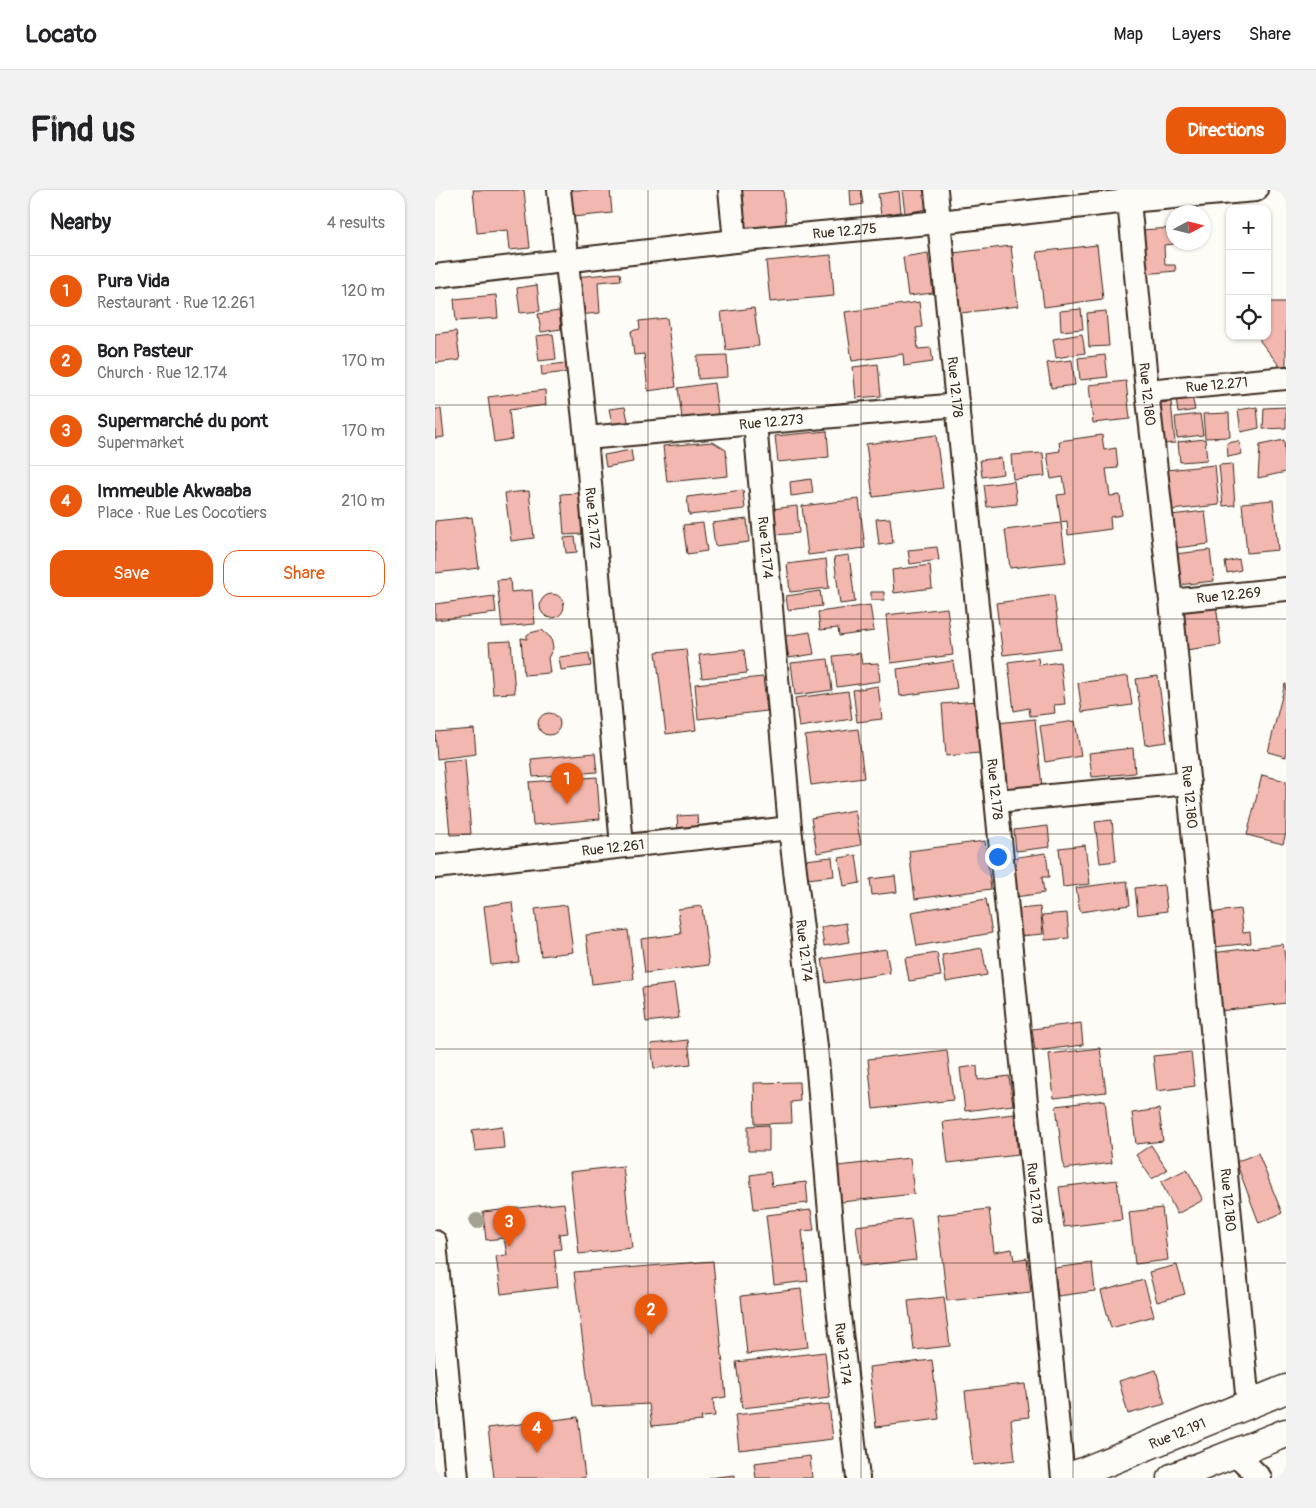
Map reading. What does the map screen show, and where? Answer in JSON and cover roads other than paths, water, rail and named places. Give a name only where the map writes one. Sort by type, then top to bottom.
[{"type":"main road","name":"Rue 12.191","points":[[1068,1478],[1286,1389]]},
{"type":"main road","points":[[1172,1478],[1286,1433]]},
{"type":"street","name":"Rue 12.172","points":[[559,190],[586,438],[623,846]]},
{"type":"street","points":[[731,190],[735,241]]},
{"type":"street","name":"Rue 12.178","points":[[936,190],[1063,1478]]},
{"type":"street","name":"Rue 12.275","points":[[435,276],[735,241],[939,222],[1128,196],[1256,190]]},
{"type":"street","name":"Rue 12.180","points":[[1128,196],[1147,391],[1171,601],[1248,1404]]},
{"type":"street","name":"Rue 12.271","points":[[1147,391],[1286,378]]},
{"type":"street","name":"Rue 12.273","points":[[586,438],[958,405]]},
{"type":"street","name":"Rue 12.174","points":[[755,423],[790,828],[816,1047],[838,1307],[857,1478]]},
{"type":"street","name":"Rue 12.269","points":[[1171,601],[1286,589]]},
{"type":"street","points":[[997,800],[1189,783]]},
{"type":"street","name":"Rue 12.261","points":[[435,867],[790,828]]},
{"type":"street","points":[[435,1242],[457,1478]]},
{"type":"street","points":[[1235,1453],[1260,1478]]},
{"type":"place","name":"Pura Vida","points":[[567,804]]},
{"type":"place","name":"Supermarché du pont","points":[[509,1247]]},
{"type":"place","name":"Bon Pasteur","points":[[651,1335]]},
{"type":"place","name":"Immeuble Akwaaba","points":[[537,1453]]}]
